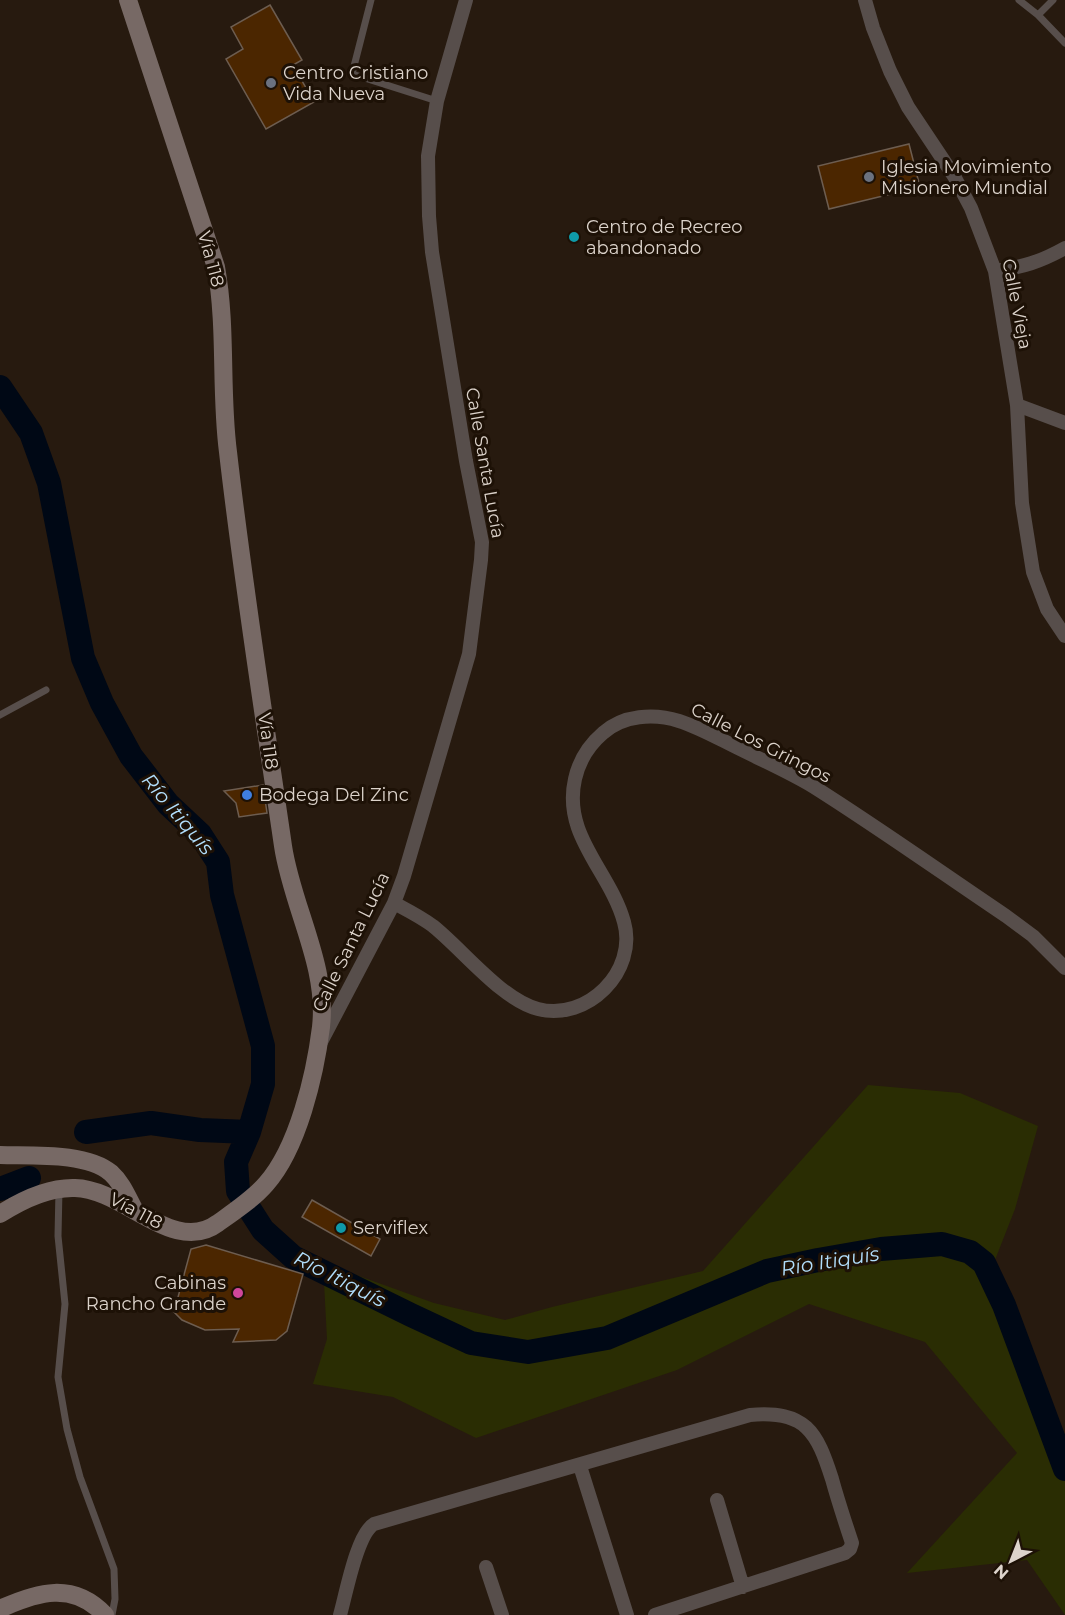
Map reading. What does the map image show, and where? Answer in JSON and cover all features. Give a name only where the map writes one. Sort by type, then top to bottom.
[{"type":"main road","name":"Vía 118","points":[[0,1214],[42,1193],[75,1188],[106,1194],[157,1223],[181,1232],[193,1233],[214,1226],[256,1194],[275,1172],[292,1141],[300,1120],[321,1027],[319,983],[314,959],[288,875],[227,448],[221,298],[216,267],[128,0]]},
{"type":"main road","points":[[0,1155],[76,1158],[94,1163],[110,1172],[122,1185],[134,1209]]},
{"type":"main road","points":[[0,1609],[37,1594],[64,1593],[83,1599],[105,1615]]},
{"type":"street","name":"Calle Santa Lucía","points":[[316,1051],[394,903],[469,654],[482,542],[464,451],[432,252],[428,156],[437,101],[466,0]]},
{"type":"street","name":"Calle Vieja","points":[[865,0],[890,71],[908,107],[954,176],[971,208],[995,271],[1017,405],[1022,503],[1032,572],[1047,609],[1065,636]]},
{"type":"street","points":[[995,271],[1027,266],[1065,248]]},
{"type":"street","points":[[1017,405],[1065,423]]},
{"type":"street","name":"Calle Los Gringos","points":[[394,903],[433,927],[510,995],[525,1005],[555,1012],[569,1010],[593,999],[616,974],[622,960],[626,944],[625,924],[617,904],[577,830],[572,811],[572,790],[576,771],[590,746],[608,728],[632,718],[662,717],[694,726],[814,787],[1006,916],[1033,936],[1065,968]]},
{"type":"street","points":[[319,983],[328,994],[337,997],[346,994]]},
{"type":"street","points":[[340,1615],[362,1539],[369,1527],[374,1524],[750,1415],[766,1413],[781,1415],[802,1424],[812,1433],[822,1450],[852,1543],[850,1549],[845,1553],[655,1615]]},
{"type":"street","points":[[580,1466],[627,1615]]},
{"type":"street","points":[[717,1500],[743,1587]]},
{"type":"street","points":[[486,1567],[502,1615]]},
{"type":"lane","points":[[371,0],[352,74],[437,101]]},
{"type":"lane","points":[[1019,0],[1038,15],[1065,43]]},
{"type":"lane","points":[[1038,15],[1053,0]]},
{"type":"lane","points":[[0,715],[45,690]]},
{"type":"lane","points":[[58,1190],[58,1236],[65,1304],[58,1377],[67,1429],[80,1477],[114,1569],[115,1599],[112,1615]]},
{"type":"green space","points":[[868,1085],[960,1093],[1038,1126],[1015,1209],[995,1260],[1065,1466],[1065,1615],[1027,1560],[907,1573],[1017,1453],[925,1342],[809,1304],[677,1370],[476,1438],[393,1397],[313,1384],[327,1339],[323,1263],[434,1303],[505,1320],[703,1271]]},
{"type":"building","name":"Centro Cristiano Vida Nueva","points":[[270,5],[302,60],[293,65],[314,102],[266,129],[226,59],[243,49],[231,27]]},
{"type":"building","name":"Iglesia Movimiento Misionero Mundial","points":[[909,144],[920,187],[829,209],[818,166]]},
{"type":"building","points":[[263,785],[267,813],[239,817],[236,803],[224,791]]},
{"type":"building","name":"Serviflex","points":[[312,1200],[380,1239],[371,1256],[302,1217]]},
{"type":"building","name":"Cabinas Rancho Grande","points":[[206,1245],[303,1274],[287,1331],[276,1340],[233,1342],[239,1329],[205,1330],[182,1320],[174,1312],[191,1249]]},
{"type":"waterway","name":"Río Itiquís","points":[[0,387],[31,433],[49,483],[83,658],[102,703],[131,756],[168,804],[200,834],[218,862],[222,895],[263,1046],[263,1084],[249,1132],[236,1162],[238,1191],[263,1230],[293,1257],[471,1343],[528,1352],[607,1338],[767,1271],[881,1249],[942,1244],[970,1252],[984,1263],[1004,1305],[1065,1469]]},
{"type":"waterway","points":[[86,1132],[151,1123],[200,1130],[249,1132]]},
{"type":"waterway","points":[[0,1189],[29,1178]]},
{"type":"place","name":"Centro Cristiano Vida Nueva","points":[[271,83]]},
{"type":"place","name":"Iglesia Movimiento Misionero Mundial","points":[[869,177]]},
{"type":"place","name":"Centro de Recreo abandonado","points":[[574,237]]},
{"type":"place","name":"Bodega Del Zinc","points":[[247,795]]},
{"type":"place","name":"Serviflex","points":[[341,1228]]},
{"type":"place","name":"Cabinas Rancho Grande","points":[[238,1293]]}]
